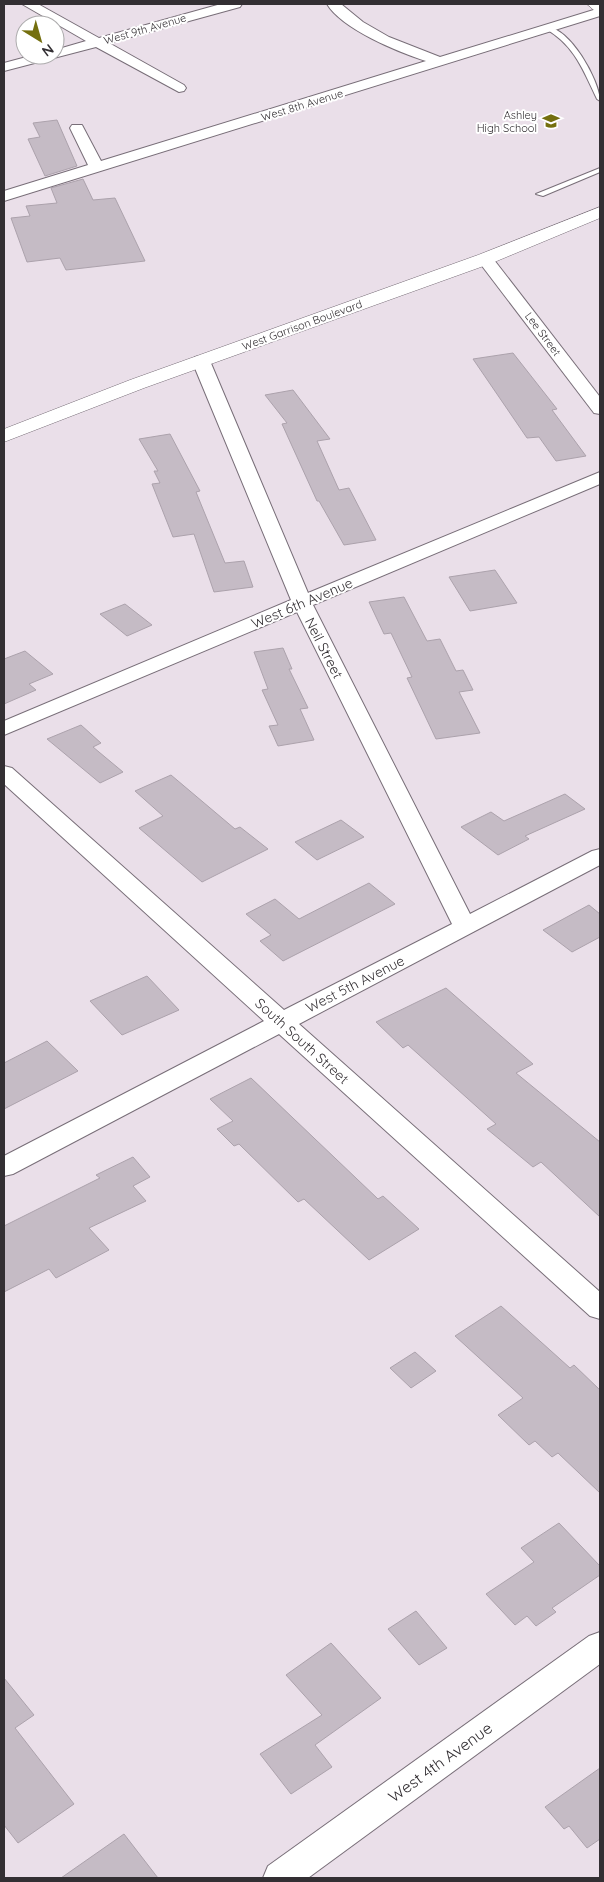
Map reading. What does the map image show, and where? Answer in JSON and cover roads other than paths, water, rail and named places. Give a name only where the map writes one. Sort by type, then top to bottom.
[{"type":"main road","points":[[595,4],[600,10]]},
{"type":"main road","name":"West Garrison Boulevard","points":[[4,436],[68,410],[201,361],[485,259],[600,212]]},
{"type":"street","points":[[29,4],[179,88]]},
{"type":"street","name":"West 9th Avenue","points":[[65,51],[235,4]]},
{"type":"street","points":[[333,4],[353,22],[375,36],[413,53],[442,62]]},
{"type":"street","name":"West 8th Avenue","points":[[4,196],[442,62],[600,10]]},
{"type":"street","points":[[77,128],[96,167]]},
{"type":"street","name":"Lee Street","points":[[485,259],[600,409]]},
{"type":"street","name":"Neil Street","points":[[201,361],[302,603],[465,927]]},
{"type":"street","name":"West 6th Avenue","points":[[4,729],[600,476]]},
{"type":"street","name":"South South Street","points":[[6,779],[600,1308]]},
{"type":"street","name":"West 5th Avenue","points":[[4,1167],[600,856]]},
{"type":"street","name":"West 4th Avenue","points":[[280,1878],[600,1646]]},
{"type":"lane","points":[[548,28],[562,36],[587,68],[600,99]]},
{"type":"lane","points":[[540,194],[600,170]]},
{"type":"place","name":"Ashley High School","points":[[551,121]]}]
